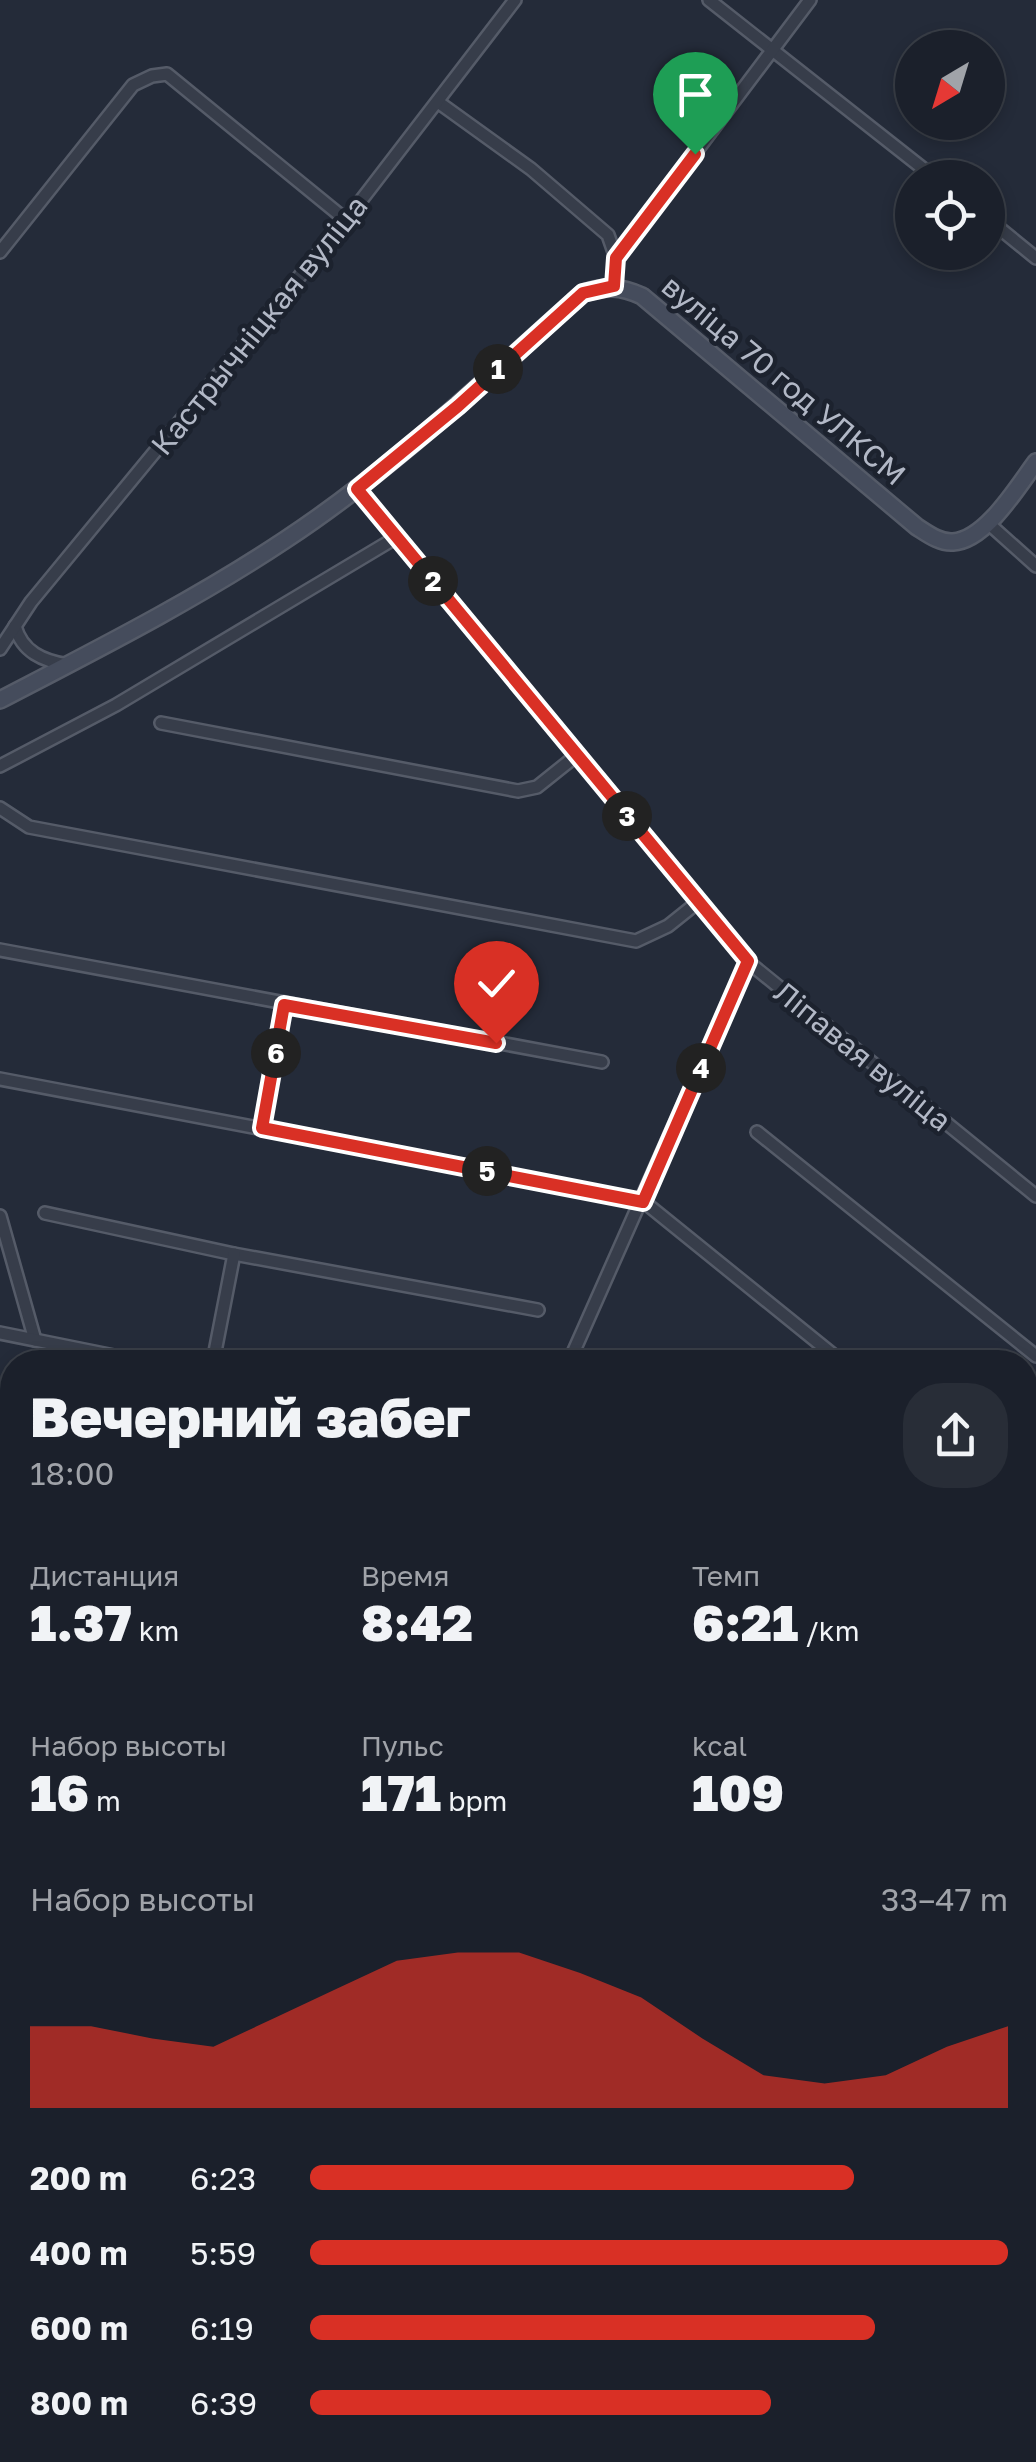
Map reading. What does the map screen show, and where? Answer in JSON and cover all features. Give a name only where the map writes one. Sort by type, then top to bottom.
[{"type":"street","name":"Кастрычніцкая вуліца","points":[[0,649],[31,602],[346,220],[515,0]]},
{"type":"street","points":[[709,0],[913,160]]},
{"type":"street","points":[[616,258],[810,0]]},
{"type":"street","points":[[0,252],[133,85],[167,74],[346,220]]},
{"type":"street","points":[[438,102],[531,169],[608,235],[616,258]]},
{"type":"street","points":[[1005,233],[1036,258]]},
{"type":"street","name":"вуліца 70 год УЛКСМ","points":[[616,258],[614,286],[642,296],[917,528],[950,542],[964,540],[988,523]]},
{"type":"street","points":[[0,700],[285,541],[357,489],[458,406],[583,293],[614,286]]},
{"type":"street","points":[[1036,462],[988,523],[1036,566]]},
{"type":"street","name":"Ліпавая вуліца","points":[[357,489],[748,961],[1036,1196]]},
{"type":"street","points":[[0,766],[116,705],[398,537]]},
{"type":"street","points":[[14,626],[24,646],[38,656],[68,665]]},
{"type":"street","points":[[160,722],[518,791],[536,787],[577,755]]},
{"type":"street","points":[[0,808],[29,827],[636,940],[668,926],[698,902]]},
{"type":"street","points":[[0,950],[602,1062]]},
{"type":"street","points":[[574,1350],[748,961]]},
{"type":"street","points":[[262,1128],[284,1005]]},
{"type":"street","points":[[0,1078],[643,1202],[827,1350]]},
{"type":"street","points":[[757,1132],[1029,1350]]},
{"type":"street","points":[[45,1212],[234,1254],[538,1310]]},
{"type":"street","points":[[0,1216],[35,1340]]},
{"type":"street","points":[[216,1350],[234,1254]]},
{"type":"street","points":[[0,1334],[85,1350]]},
{"type":"route","points":[[496,1043],[284,1005],[262,1128],[643,1202],[748,961],[357,489],[458,406],[583,293],[614,286],[616,258],[695,154]]}]
